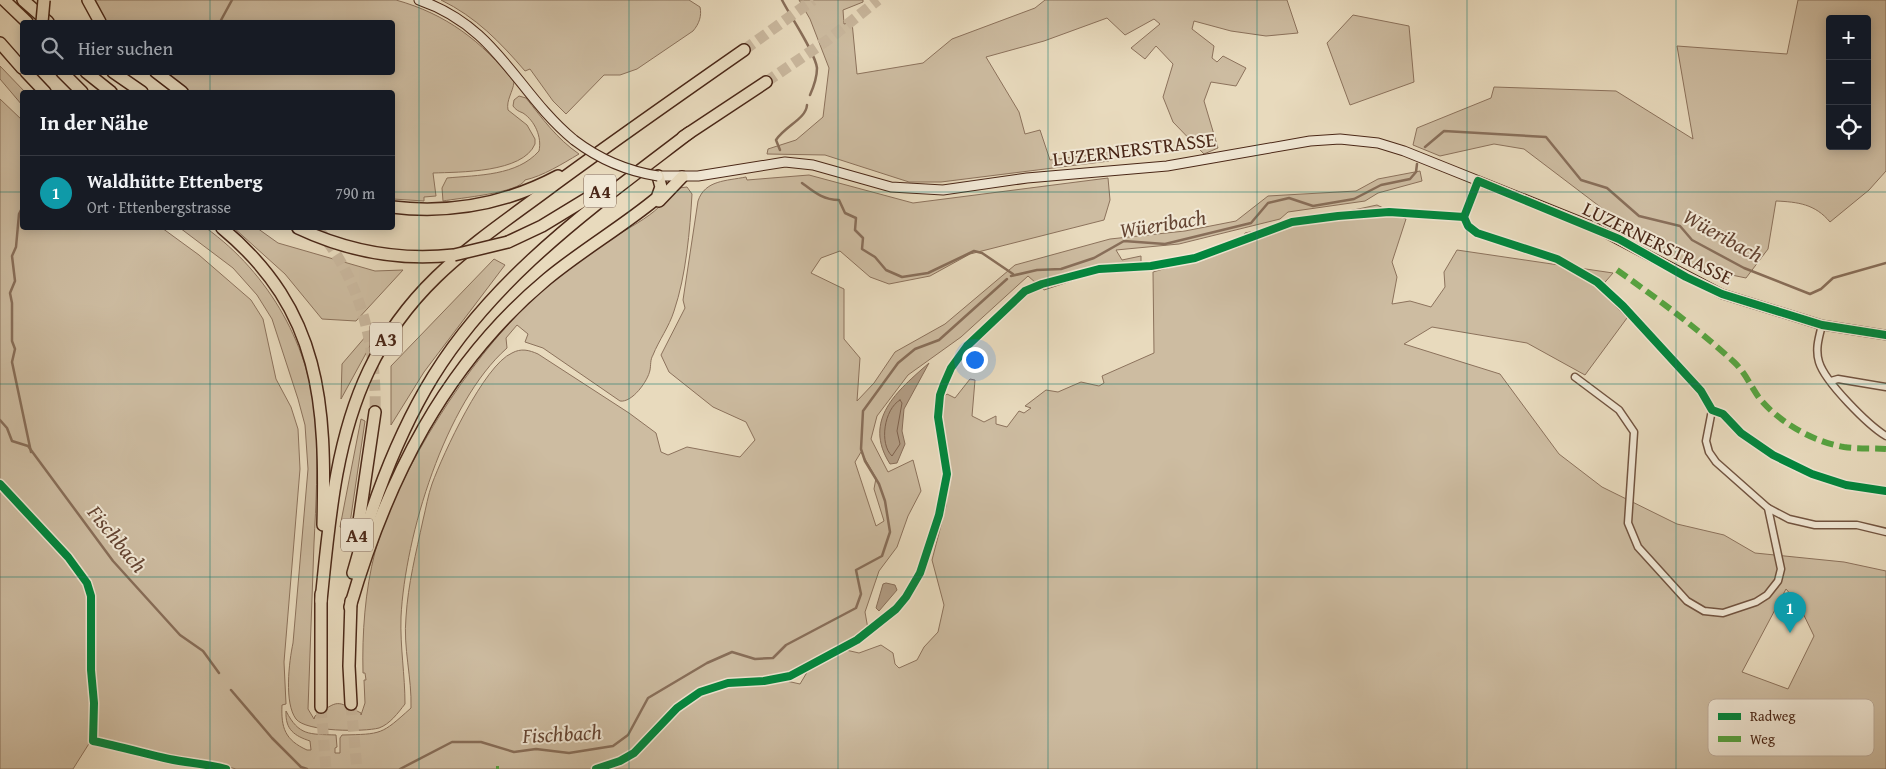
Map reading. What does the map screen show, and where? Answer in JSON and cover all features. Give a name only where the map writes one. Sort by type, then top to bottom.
[{"type":"highway","points":[[4,0],[25,20]]},
{"type":"highway","points":[[23,0],[46,20]]},
{"type":"highway","points":[[42,20],[44,0]]},
{"type":"highway","points":[[88,0],[99,20]]},
{"type":"highway","points":[[0,42],[20,66]]},
{"type":"highway","name":"A3","points":[[321,601],[333,495],[342,452],[357,398],[388,334],[410,305],[453,260],[588,160],[744,50]]},
{"type":"highway","points":[[29,75],[43,90]]},
{"type":"highway","points":[[65,75],[80,90]]},
{"type":"highway","points":[[90,75],[108,90]]},
{"type":"highway","points":[[117,75],[139,90]]},
{"type":"highway","points":[[160,75],[179,90]]},
{"type":"highway","points":[[351,704],[349,666],[350,607],[353,573],[376,498],[398,444],[424,391],[464,334],[496,296],[563,231],[689,133],[766,82]]},
{"type":"highway","name":"A4","points":[[306,230],[356,248],[412,257],[454,255],[508,242],[566,212],[689,133]]},
{"type":"highway","name":"A4","points":[[395,207],[443,208],[486,203],[533,188],[588,160]]},
{"type":"highway","points":[[350,607],[376,526],[401,469],[421,431],[473,353],[500,322],[555,273],[642,210],[660,192],[661,183],[658,176]]},
{"type":"highway","points":[[642,210],[657,203],[682,178]]},
{"type":"highway","name":"A3","points":[[224,230],[256,261],[282,296],[304,339],[315,373],[322,416],[324,449],[321,707]]},
{"type":"highway","name":"A4","points":[[353,573],[375,412]]},
{"type":"main road","name":"LUZERNERSTRASSE","points":[[419,0],[456,18],[486,40],[548,114],[574,140],[615,165],[658,176],[682,178],[785,162],[812,165],[891,187],[943,190],[1026,178],[1167,166],[1310,141],[1340,140],[1378,143],[1404,151],[1594,227],[1686,277],[1722,294],[1822,324],[1886,336]]},
{"type":"street","points":[[1478,181],[1464,217],[1468,226],[1476,233],[1557,259],[1597,282],[1623,306],[1701,391],[1712,410],[1723,414],[1741,433],[1773,456],[1812,474],[1846,485],[1886,491]]},
{"type":"street","points":[[1822,324],[1817,352],[1820,365],[1858,413],[1886,436]]},
{"type":"street","points":[[1575,377],[1628,419],[1634,432],[1628,497],[1628,523],[1631,534],[1638,547],[1686,601],[1704,611],[1723,613],[1756,602],[1774,588],[1781,569],[1768,508]]},
{"type":"street","points":[[1831,381],[1838,379],[1886,387]]},
{"type":"street","points":[[1712,410],[1706,440],[1709,452],[1716,462],[1768,508],[1789,519],[1815,525],[1857,526],[1886,532]]},
{"type":"shaded area","points":[[93,0],[396,0],[447,21],[476,42],[502,67],[514,82],[508,110],[527,125],[535,139],[535,144],[528,154],[518,161],[504,166],[474,171],[433,173],[436,196],[424,197],[424,201],[395,199],[395,90],[188,90],[168,75],[395,75],[395,20],[104,20]]},
{"type":"shaded area","points":[[441,0],[689,0],[700,7],[701,14],[693,31],[637,69],[620,75],[604,75],[566,114],[553,101],[530,69],[525,71],[487,31],[465,14]]},
{"type":"shaded area","points":[[799,0],[863,0],[863,2],[843,10],[844,24],[852,22],[857,74],[923,63],[952,39],[1035,8],[1045,0],[1287,0],[1298,33],[1266,36],[1231,31],[1194,21],[1192,29],[1214,46],[1212,58],[1217,62],[1223,56],[1246,68],[1236,86],[1211,82],[1204,101],[1218,148],[1204,154],[1173,122],[1163,97],[1173,64],[1156,46],[1145,59],[1131,48],[1160,24],[1154,19],[1125,35],[1107,18],[1044,41],[986,57],[1019,112],[1025,134],[1040,130],[1050,160],[1109,152],[1109,161],[941,182],[909,182],[825,155],[767,154],[768,149],[796,140],[823,117],[829,68],[810,19]]},
{"type":"shaded area","points":[[1798,0],[1886,0],[1886,171],[1869,190],[1830,222],[1818,211],[1806,205],[1776,201],[1768,249],[1746,278],[1698,268],[1653,247],[1524,149],[1494,144],[1440,156],[1413,145],[1417,128],[1491,98],[1494,87],[1616,91],[1693,139],[1677,46],[1787,54]]},
{"type":"shaded area","points":[[1353,15],[1409,26],[1414,82],[1350,105],[1327,43]]},
{"type":"shaded area","points":[[0,66],[23,90],[20,90],[20,103],[0,79]]},
{"type":"shaded area","points":[[519,96],[526,98],[557,135],[579,154],[546,173],[525,180],[520,185],[501,192],[443,201],[442,188],[447,178],[484,175],[508,170],[530,159],[539,151],[537,130],[527,116],[513,106],[514,100]]},
{"type":"shaded area","points":[[0,99],[20,118],[20,230],[165,230],[199,255],[251,300],[263,319],[276,379],[291,407],[298,429],[300,469],[284,662],[286,704],[282,705],[282,720],[289,737],[307,750],[311,750],[310,741],[300,737],[289,728],[286,711],[296,725],[306,732],[336,735],[337,747],[335,748],[335,753],[340,753],[340,738],[342,735],[380,731],[387,728],[411,708],[405,629],[407,605],[429,493],[437,470],[466,412],[489,374],[501,361],[519,350],[538,354],[629,413],[656,433],[661,452],[668,455],[687,447],[740,457],[755,440],[746,422],[713,407],[669,372],[661,355],[685,308],[683,300],[698,201],[701,194],[711,185],[746,177],[747,180],[809,175],[913,203],[1108,178],[1110,200],[1104,220],[970,254],[930,276],[889,284],[870,277],[840,251],[821,258],[811,273],[844,289],[844,339],[860,358],[857,401],[874,383],[895,352],[945,324],[1015,265],[1110,239],[1185,231],[1236,221],[1268,196],[1356,191],[1378,179],[1420,171],[1422,181],[1378,193],[1365,201],[1288,212],[1280,219],[1179,244],[1116,250],[1122,260],[1141,256],[1141,265],[1119,265],[1044,290],[1028,276],[961,337],[908,375],[877,416],[871,439],[888,472],[913,460],[921,491],[908,516],[897,547],[879,571],[865,612],[868,629],[831,652],[787,674],[711,684],[675,707],[628,755],[590,769],[236,769],[199,759],[196,762],[98,738],[90,742],[73,769],[0,769]],"holes":[[[861,452],[876,478],[874,489],[884,521],[876,526],[855,462]]]},
{"type":"shaded area","points":[[687,187],[692,194],[689,238],[682,283],[672,317],[652,357],[649,375],[643,385],[629,399],[620,401],[543,348],[525,342],[528,334],[517,325],[506,338],[507,348],[485,372],[465,402],[447,436],[432,473],[420,511],[404,584],[401,617],[405,704],[390,721],[379,728],[372,729],[323,729],[302,723],[296,719],[290,703],[288,682],[308,469],[305,425],[272,319],[257,295],[233,268],[183,230],[209,230],[229,246],[249,267],[283,315],[296,341],[306,368],[313,397],[317,441],[308,709],[314,719],[315,716],[337,704],[353,709],[361,713],[361,715],[365,703],[364,680],[366,680],[365,673],[363,673],[365,612],[375,552],[385,521],[400,487],[438,419],[460,386],[506,327],[529,303],[580,261],[655,211],[679,188]]},
{"type":"shaded area","points":[[1377,205],[1406,219],[1392,262],[1397,277],[1392,304],[1410,301],[1431,307],[1445,287],[1444,272],[1457,250],[1613,273],[1599,289],[1627,318],[1585,375],[1527,343],[1432,327],[1404,344],[1500,374],[1559,454],[1602,487],[1677,524],[1724,535],[1755,553],[1844,562],[1886,571],[1886,769],[607,769],[621,763],[646,747],[676,714],[711,690],[782,680],[800,684],[809,669],[846,650],[859,653],[881,645],[893,653],[895,664],[899,668],[917,660],[924,647],[938,632],[944,605],[932,560],[946,506],[949,476],[948,454],[942,425],[944,397],[947,394],[955,398],[970,379],[975,380],[972,416],[984,422],[996,416],[996,424],[1007,427],[1019,411],[1024,413],[1031,408],[1025,406],[1046,390],[1058,392],[1081,382],[1099,386],[1104,383],[1102,376],[1154,353],[1153,272],[1239,247],[1245,233]],"holes":[[[1786,589],[1798,603],[1814,636],[1788,689],[1742,672]]]},
{"type":"shaded area","points":[[236,230],[260,230],[278,243],[375,271],[403,270],[356,321],[322,319],[285,274]]},
{"type":"shaded area","points":[[494,259],[505,265],[424,372],[391,425],[391,366]]},
{"type":"shaded area","points":[[376,335],[341,399],[342,364],[366,336]]},
{"type":"shaded area","points":[[361,419],[365,421],[349,530],[340,527]]},
{"type":"water","points":[[929,363],[904,409],[902,431],[905,444],[897,463],[890,464],[882,448],[880,434],[882,420],[895,396],[905,384]]},
{"type":"water","points":[[883,584],[895,585],[897,590],[879,611],[876,608]]},
{"type":"waterway","points":[[221,20],[232,0]]},
{"type":"waterway","points":[[782,0],[815,61],[816,75],[810,95]]},
{"type":"waterway","points":[[780,150],[776,140],[799,119],[806,110],[807,105]]},
{"type":"waterway","name":"Wüeribach","points":[[1425,147],[1444,131],[1546,137],[1581,180],[1607,188],[1639,216],[1680,226],[1692,240],[1744,268],[1810,294],[1821,289],[1833,278],[1886,263]]},
{"type":"waterway","name":"Wüeribach","points":[[1011,276],[1037,270],[1061,269],[1094,258],[1124,241],[1165,244],[1251,223],[1268,203],[1289,198],[1313,206],[1354,199],[1381,185],[1410,179],[1416,172],[1417,164]]},
{"type":"waterway","points":[[802,183],[823,197],[839,200],[845,213],[856,218],[855,230],[863,238],[862,249],[875,257],[886,270],[902,277],[928,273],[974,251],[982,253],[1013,274]]},
{"type":"waterway","points":[[20,212],[16,247],[12,256],[15,281],[10,293],[12,303],[12,341],[15,349],[12,362],[31,452]]},
{"type":"waterway","name":"Wüeribach","points":[[400,769],[452,742],[481,742],[514,752],[536,749],[569,753],[613,746],[628,735],[648,698],[707,663],[732,652],[755,659],[773,658],[786,645],[856,608],[861,594],[856,570],[882,556],[890,532],[885,501],[879,484],[865,461],[861,449],[863,411],[898,363],[915,349],[939,340],[1007,279]]},
{"type":"waterway","name":"Fischbach","points":[[0,420],[7,428],[12,441],[28,446],[113,561],[180,635],[203,651],[219,673]]},
{"type":"waterway","name":"Fischbach","points":[[231,690],[272,738],[301,767],[307,769]]},
{"type":"tunnel","points":[[744,50],[813,0]]},
{"type":"tunnel","points":[[766,82],[829,39],[878,0]]},
{"type":"tunnel","points":[[318,230],[344,269],[355,291],[363,314],[373,363],[375,412]]},
{"type":"tunnel","points":[[351,704],[357,769]]},
{"type":"tunnel","points":[[321,707],[326,769]]},
{"type":"marked path","points":[[1617,270],[1677,314],[1734,362],[1745,375],[1760,399],[1787,423],[1821,441],[1849,448],[1886,449]]},
{"type":"cycle path","points":[[1886,335],[1822,325],[1722,294],[1686,277],[1619,239],[1478,181],[1464,217],[1468,226],[1477,233],[1557,259],[1597,282],[1623,306],[1701,391],[1712,410],[1723,414],[1741,433],[1773,455],[1812,474],[1846,485],[1886,491]]},
{"type":"cycle path","points":[[596,769],[620,761],[634,753],[677,708],[700,692],[728,683],[764,681],[790,676],[857,640],[896,609],[906,597],[920,573],[939,515],[947,474],[938,417],[940,395],[944,384],[951,368],[967,346],[1025,291],[1042,284],[1099,269],[1151,266],[1195,258],[1292,222],[1389,212],[1464,217]]},
{"type":"cycle path","points":[[0,484],[68,557],[87,583],[91,596],[91,670],[94,703],[93,741],[169,759],[226,769]]},
{"type":"place","name":"Waldhütte Ettenberg","points":[[1790,633]]}]
